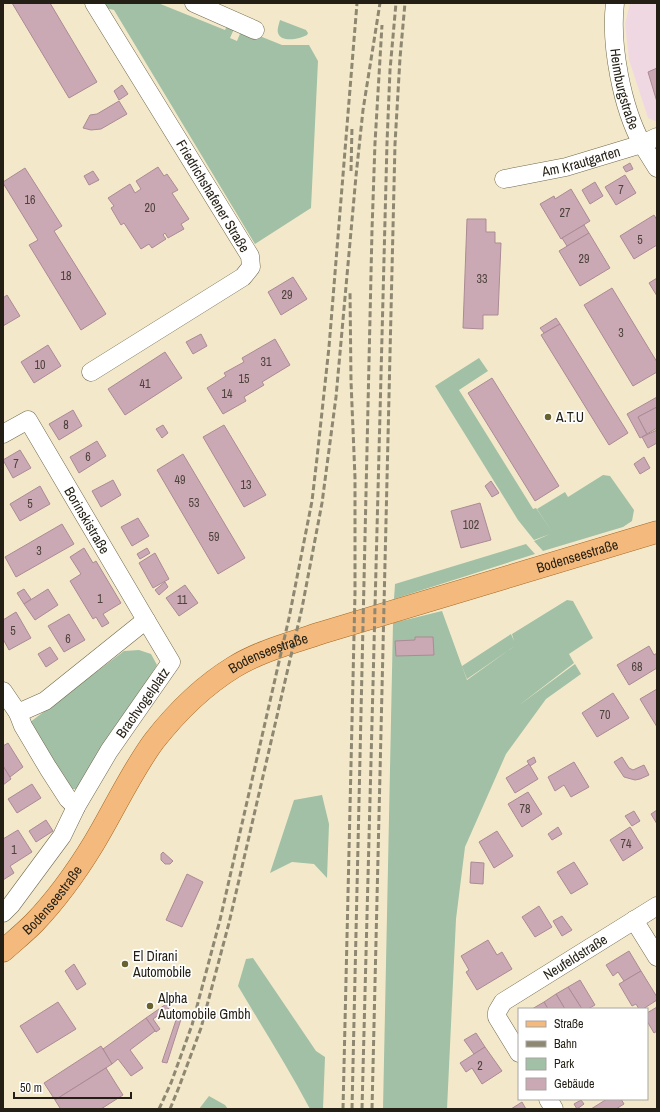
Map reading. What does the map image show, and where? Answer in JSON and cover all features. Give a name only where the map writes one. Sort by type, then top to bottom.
[{"type":"main road","name":"Bodenseestraße","points":[[3,952],[34,922],[67,883],[94,843],[125,787],[154,742],[189,702],[234,667],[269,650],[321,633],[657,532]]},
{"type":"street","name":"Friedrichshafener Straße","points":[[91,372],[243,278],[251,267],[250,256],[94,3]]},
{"type":"street","points":[[194,3],[255,30]]},
{"type":"street","name":"Heimburgstraße","points":[[615,3],[614,35],[621,84],[632,119],[650,140],[657,168]]},
{"type":"street","name":"Am Krautgarten","points":[[504,179],[566,168],[650,140]]},
{"type":"street","name":"Borinskistraße","points":[[3,434],[28,420],[146,620]]},
{"type":"street","points":[[18,713],[45,701],[146,620]]},
{"type":"street","name":"Brachvogelplatz","points":[[76,807],[109,751],[172,662],[146,620]]},
{"type":"street","points":[[3,691],[18,713],[23,726],[48,768],[68,799],[76,807]]},
{"type":"street","name":"Bodenseestraße","points":[[3,913],[11,905],[62,836],[76,807]]},
{"type":"street","name":"Neufeldstraße","points":[[518,1051],[497,1017],[497,1012],[503,1002],[657,906]]},
{"type":"street","points":[[634,920],[657,957]]},
{"type":"street","points":[[549,1100],[554,1109]]},
{"type":"shaded area","points":[[630,3],[657,3],[657,122],[648,118],[629,60],[625,24]]},
{"type":"green space","points":[[102,3],[158,3],[225,30],[227,26],[234,29],[230,38],[237,41],[242,29],[282,45],[309,45],[318,61],[311,208],[255,244],[114,10],[105,8]]},
{"type":"green space","points":[[280,20],[306,30],[308,33],[307,35],[296,39],[283,38],[278,33]]},
{"type":"green space","points":[[479,358],[488,371],[459,390],[533,509],[536,508],[553,533],[537,509],[565,492],[568,497],[603,475],[610,476],[634,510],[632,521],[623,527],[543,551],[534,541],[550,534],[534,540],[518,520],[435,386]]},
{"type":"green space","points":[[526,544],[535,554],[394,599],[395,584]]},
{"type":"green space","points":[[567,600],[573,601],[593,638],[569,654],[574,663],[518,706],[575,664],[581,674],[546,699],[506,754],[465,847],[456,919],[447,1109],[383,1109],[393,623],[442,611],[467,680],[516,645],[467,679],[462,666],[511,634],[514,641],[512,634]]},
{"type":"green space","points":[[139,650],[151,654],[157,665],[104,748],[80,789],[71,789],[29,723],[124,651]]},
{"type":"green space","points":[[322,795],[329,824],[327,878],[314,864],[292,862],[270,873],[294,800]]},
{"type":"green space","points":[[253,958],[316,1051],[325,1057],[323,1109],[310,1109],[284,1062],[238,986],[246,959]]},
{"type":"green space","points":[[209,1096],[225,1105],[228,1109],[199,1109]]},
{"type":"building","points":[[12,3],[50,3],[97,82],[69,98]]},
{"type":"building","points":[[657,68],[657,102],[648,72]]},
{"type":"building","points":[[122,85],[128,94],[119,100],[114,91]]},
{"type":"building","points":[[119,101],[127,114],[101,129],[91,130],[83,128],[90,115],[97,114]]},
{"type":"building","points":[[630,163],[633,169],[626,172],[623,167]]},
{"type":"building","points":[[158,167],[164,176],[167,174],[178,190],[172,193],[189,219],[181,224],[184,229],[168,238],[165,233],[163,235],[166,239],[152,248],[149,244],[141,249],[124,223],[121,225],[111,208],[114,206],[108,198],[130,184],[135,193],[141,189],[136,181]]},
{"type":"building","points":[[25,168],[62,226],[54,231],[106,314],[81,330],[29,245],[38,240],[3,183]]},
{"type":"building","points":[[93,171],[99,180],[89,185],[84,176]]},
{"type":"building","points":[[625,175],[636,193],[616,205],[605,187]]},
{"type":"building","points":[[595,182],[603,196],[590,204],[582,190]]},
{"type":"building","points":[[571,189],[590,221],[561,239],[540,204],[554,196],[555,199]]},
{"type":"building","points":[[654,215],[657,220],[657,245],[634,259],[620,236]]},
{"type":"building","points":[[467,219],[486,219],[486,232],[495,232],[495,243],[501,243],[498,315],[483,315],[483,329],[463,328]]},
{"type":"building","points":[[584,225],[589,233],[567,246],[562,238]]},
{"type":"building","points":[[589,233],[610,268],[580,286],[559,251]]},
{"type":"building","points":[[293,277],[307,299],[281,315],[268,292]]},
{"type":"building","points":[[657,278],[657,296],[649,283]]},
{"type":"building","points":[[612,288],[657,362],[657,372],[633,386],[584,305]]},
{"type":"building","points":[[7,295],[20,316],[3,326],[3,298]]},
{"type":"building","points":[[556,318],[560,324],[544,333],[540,328]]},
{"type":"building","points":[[560,324],[628,433],[609,445],[541,335]]},
{"type":"building","points":[[201,334],[207,346],[193,354],[186,342]]},
{"type":"building","points":[[275,339],[290,365],[262,382],[264,385],[244,397],[246,401],[223,414],[207,388],[226,376],[224,373],[244,362],[242,358]]},
{"type":"building","points":[[48,345],[61,366],[34,383],[21,362]]},
{"type":"building","points":[[165,352],[182,378],[125,415],[108,389]]},
{"type":"building","points":[[492,378],[559,486],[535,501],[468,393]]},
{"type":"building","points":[[657,397],[657,407],[638,417],[647,434],[640,438],[627,414]]},
{"type":"building","points":[[657,407],[657,428],[647,434],[638,417]]},
{"type":"building","points":[[73,410],[82,426],[59,440],[49,424]]},
{"type":"building","points":[[163,425],[168,433],[162,438],[156,429]]},
{"type":"building","points":[[224,425],[266,495],[244,507],[203,437]]},
{"type":"building","points":[[657,430],[657,443],[648,448],[642,437]]},
{"type":"building","points":[[97,441],[106,456],[79,473],[70,457]]},
{"type":"building","points":[[20,450],[31,468],[13,478],[3,460]]},
{"type":"building","points":[[183,454],[245,558],[218,574],[157,470]]},
{"type":"building","points":[[644,457],[650,468],[640,474],[634,464]]},
{"type":"building","points":[[113,480],[121,495],[101,507],[92,491]]},
{"type":"building","points":[[491,481],[499,493],[492,497],[485,486]]},
{"type":"building","points":[[40,486],[50,504],[20,521],[10,504]]},
{"type":"building","points":[[480,503],[491,540],[461,548],[451,511]]},
{"type":"building","points":[[138,518],[149,536],[132,546],[121,527]]},
{"type":"building","points":[[62,524],[74,544],[16,577],[5,557]]},
{"type":"building","points":[[84,548],[93,563],[96,561],[121,603],[103,614],[109,623],[102,627],[96,617],[93,619],[70,581],[81,574],[70,557]]},
{"type":"building","points":[[147,548],[150,553],[140,559],[137,554]]},
{"type":"building","points":[[155,553],[169,579],[153,588],[139,563]]},
{"type":"building","points":[[165,582],[168,587],[159,595],[155,590]]},
{"type":"building","points":[[185,585],[198,603],[179,616],[166,598]]},
{"type":"building","points":[[24,589],[31,599],[24,604],[17,593]]},
{"type":"building","points":[[48,589],[58,605],[35,620],[24,604]]},
{"type":"building","points":[[16,612],[31,638],[9,650],[3,639],[3,620]]},
{"type":"building","points":[[69,614],[85,640],[64,652],[48,626]]},
{"type":"building","points":[[415,637],[433,637],[434,655],[396,656],[395,641],[415,640]]},
{"type":"building","points":[[649,646],[654,655],[657,653],[657,668],[629,685],[617,665]]},
{"type":"building","points":[[50,647],[58,659],[46,667],[38,654]]},
{"type":"building","points":[[657,689],[657,727],[640,699]]},
{"type":"building","points":[[613,693],[629,718],[597,737],[582,713]]},
{"type":"building","points":[[8,743],[23,767],[10,777],[3,766],[3,746]]},
{"type":"building","points":[[534,757],[536,762],[530,766],[527,761]]},
{"type":"building","points":[[622,757],[629,768],[633,770],[644,765],[649,775],[635,780],[624,777],[614,762]]},
{"type":"building","points":[[574,762],[589,787],[571,797],[564,785],[555,791],[548,777]]},
{"type":"building","points":[[529,764],[538,779],[515,793],[506,778]]},
{"type":"building","points":[[3,766],[11,779],[3,785]]},
{"type":"building","points":[[32,784],[41,798],[17,813],[8,799]]},
{"type":"building","points":[[528,792],[542,814],[522,827],[508,804]]},
{"type":"building","points":[[657,810],[657,824],[651,814]]},
{"type":"building","points":[[634,811],[640,821],[632,826],[625,816]]},
{"type":"building","points":[[46,820],[53,831],[36,842],[29,831]]},
{"type":"building","points":[[558,827],[562,834],[552,840],[548,834]]},
{"type":"building","points":[[630,827],[643,848],[623,861],[610,840]]},
{"type":"building","points":[[18,830],[32,852],[10,866],[14,873],[3,880],[3,839]]},
{"type":"building","points":[[497,831],[513,856],[494,868],[479,842]]},
{"type":"building","points":[[163,852],[173,861],[170,864],[165,864],[161,860],[161,854]]},
{"type":"building","points":[[471,862],[484,863],[483,884],[470,883]]},
{"type":"building","points":[[574,862],[588,884],[571,894],[557,872]]},
{"type":"building","points":[[187,874],[203,882],[182,927],[166,920]]},
{"type":"building","points":[[539,906],[552,927],[535,937],[522,917]]},
{"type":"building","points":[[562,916],[572,930],[562,936],[553,921]]},
{"type":"building","points":[[488,940],[497,955],[502,952],[512,969],[477,990],[466,972],[469,970],[461,956]]},
{"type":"building","points":[[629,951],[641,971],[624,981],[618,972],[613,976],[606,965]]},
{"type":"building","points":[[74,964],[86,984],[77,990],[65,971]]},
{"type":"building","points":[[641,971],[657,997],[657,1000],[645,1008],[638,1008],[636,1004],[632,1006],[619,984]]},
{"type":"building","points":[[580,980],[595,1005],[590,1008],[581,1008],[568,987]]},
{"type":"building","points":[[568,987],[581,1008],[564,1008],[556,994]]},
{"type":"building","points":[[556,994],[564,1008],[547,1008],[544,1002]]},
{"type":"building","points":[[58,1002],[76,1029],[37,1053],[20,1026]]},
{"type":"building","points":[[169,1002],[172,1006],[153,1019],[160,1029],[156,1032],[146,1018]]},
{"type":"building","points":[[544,1002],[547,1008],[534,1008]]},
{"type":"building","points":[[657,1007],[657,1031],[654,1033],[648,1023],[648,1012]]},
{"type":"building","points":[[179,1011],[183,1013],[167,1063],[162,1062]]},
{"type":"building","points":[[146,1018],[155,1031],[130,1050],[143,1068],[131,1076],[118,1059],[112,1064],[103,1049]]},
{"type":"building","points":[[476,1033],[485,1047],[474,1054],[464,1040]]},
{"type":"building","points":[[101,1046],[112,1064],[55,1100],[44,1083]]},
{"type":"building","points":[[485,1047],[502,1071],[482,1084],[472,1068],[466,1072],[460,1063]]},
{"type":"building","points":[[106,1068],[123,1095],[101,1109],[59,1109],[60,1108],[55,1100]]},
{"type":"building","points":[[581,1100],[584,1104],[577,1109],[574,1104]]},
{"type":"building","points":[[605,1100],[622,1100],[624,1104],[616,1109],[591,1109]]},
{"type":"building","points":[[522,1102],[526,1109],[511,1109]]},
{"type":"railway","points":[[159,1109],[171,1083],[192,1025],[220,920],[289,618],[312,501],[329,347],[357,3]]},
{"type":"railway","points":[[170,1109],[201,1028],[229,923],[302,608],[322,503],[336,397],[363,110],[380,3]]},
{"type":"railway","points":[[362,1109],[387,143],[390,70],[396,3]]},
{"type":"railway","points":[[372,1109],[395,144],[405,3]]},
{"type":"railway","points":[[352,1109],[372,230],[375,143],[382,25]]},
{"type":"railway","points":[[351,171],[352,127]]},
{"type":"railway","points":[[343,1109],[355,593],[355,478],[351,381],[350,291]]},
{"type":"place","name":"A.T.U","points":[[548,417]]},
{"type":"place","name":"El Dirani Automobile","points":[[125,964]]},
{"type":"place","name":"Alpha Automobile Gmbh","points":[[150,1006]]}]
